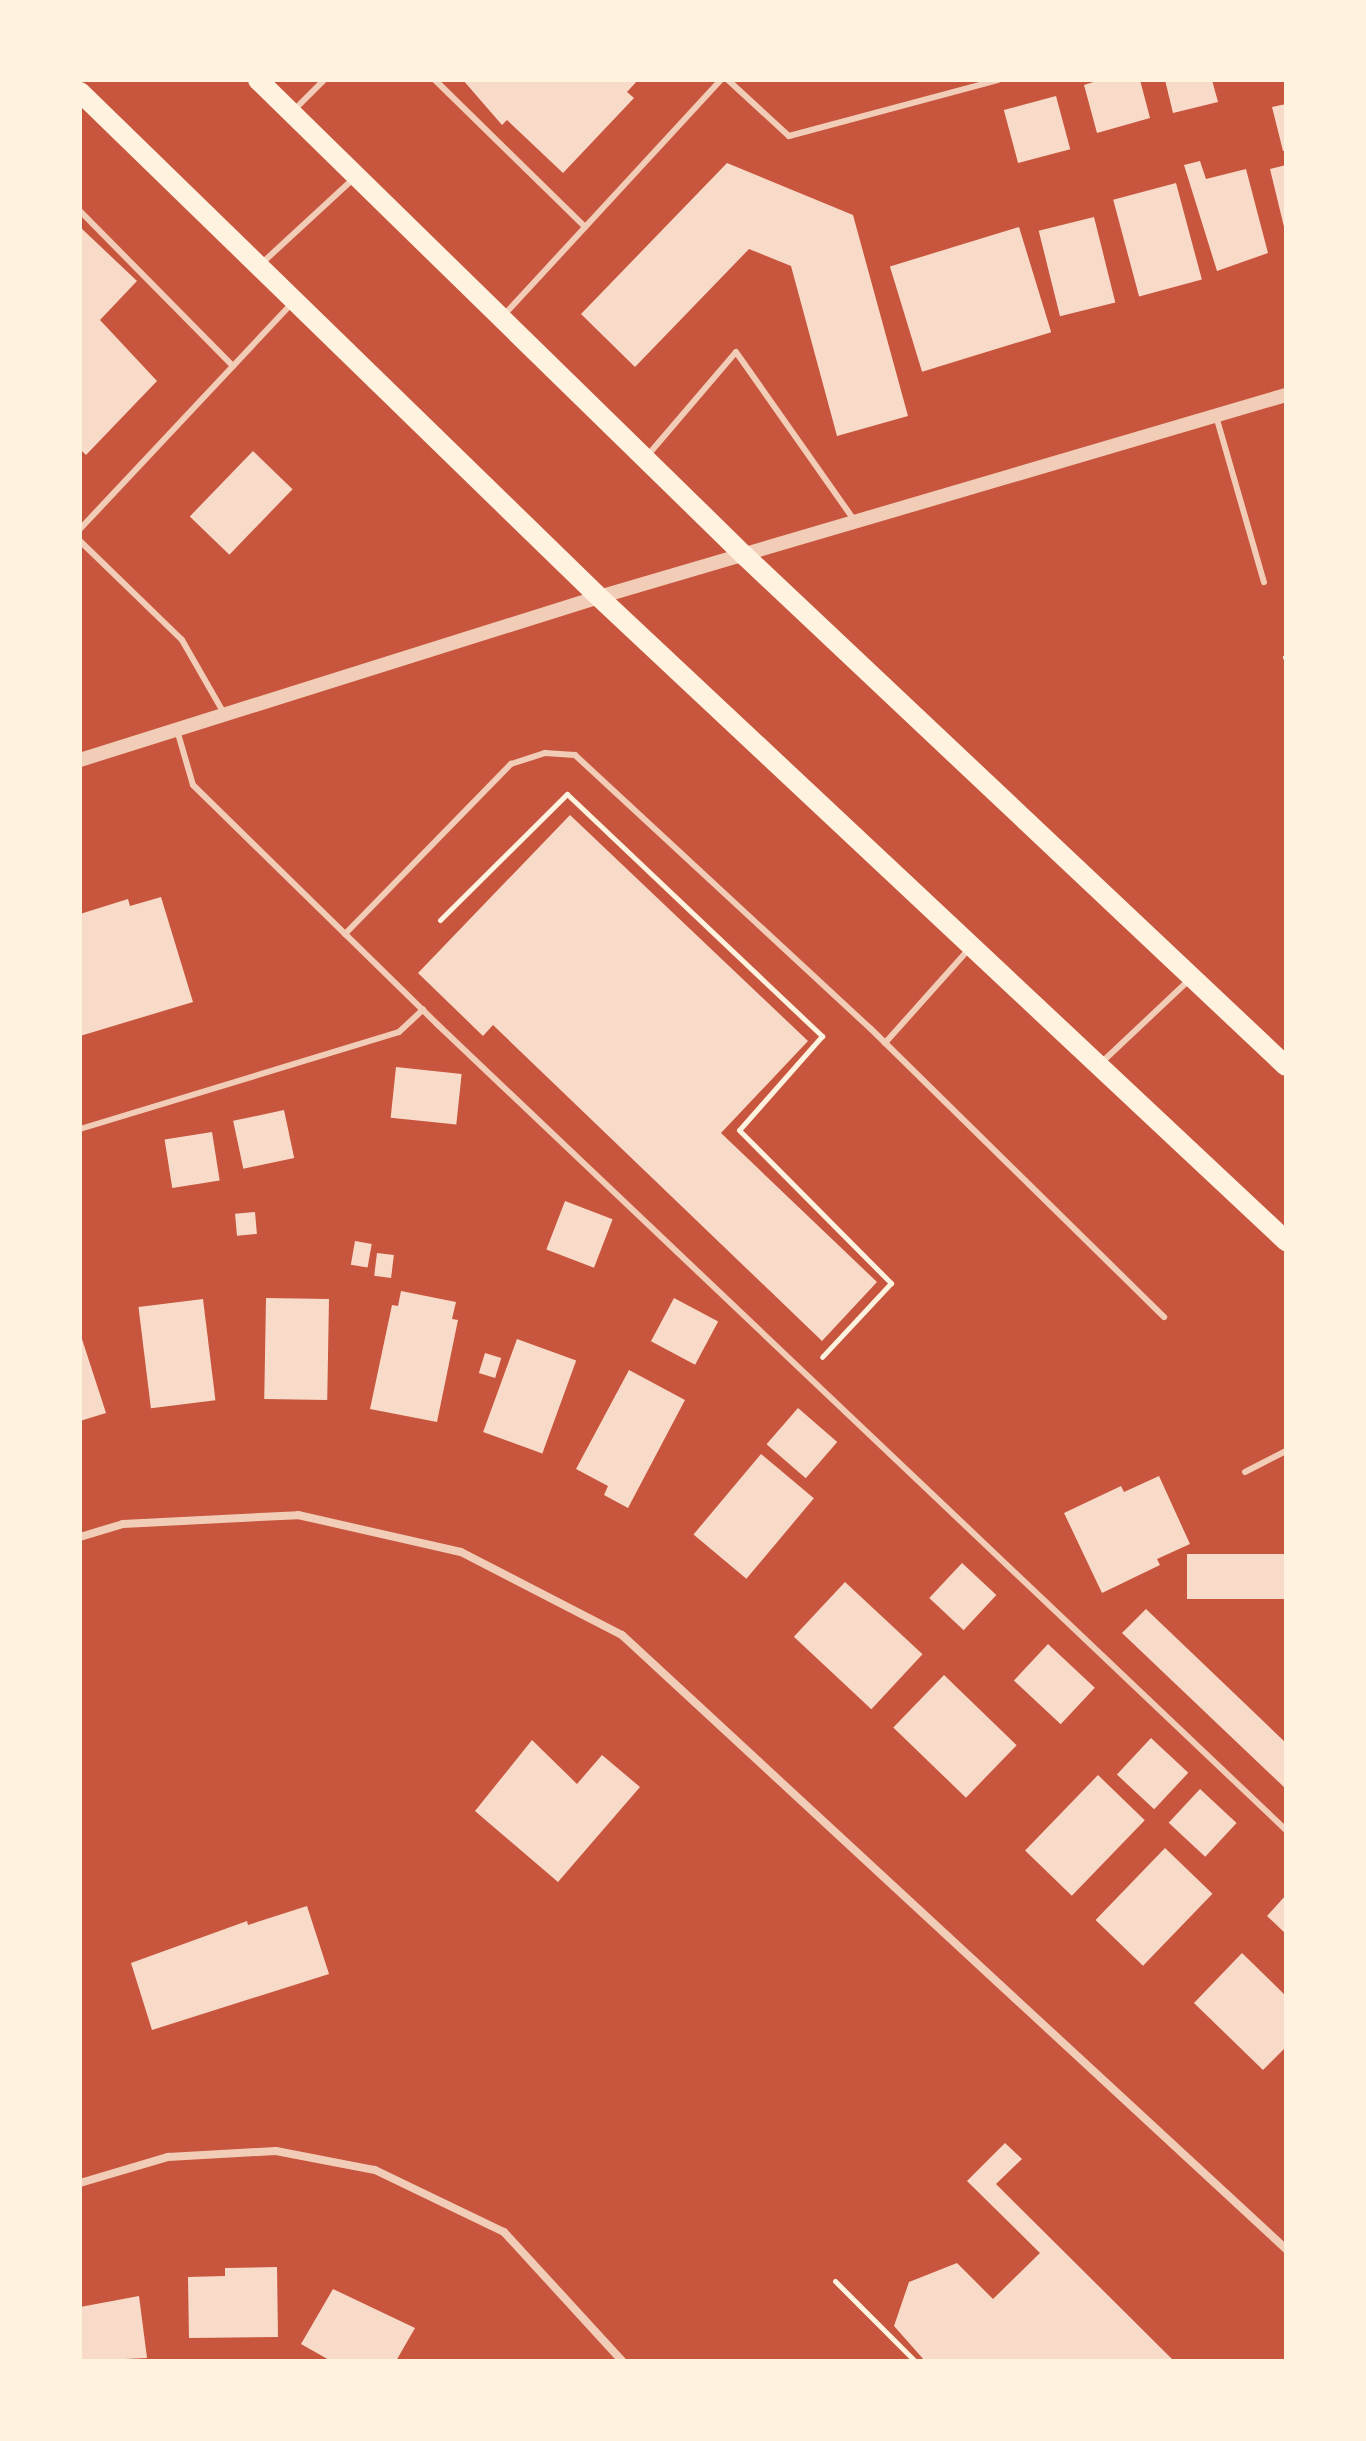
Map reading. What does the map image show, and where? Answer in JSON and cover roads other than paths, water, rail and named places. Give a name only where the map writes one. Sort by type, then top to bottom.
[{"type":"main road","points":[[258,80],[745,556],[1286,1066]]},
{"type":"main road","points":[[80,92],[599,597],[1286,1241]]},
{"type":"street","points":[[80,760],[599,597],[1286,395]]},
{"type":"street","points":[[80,1537],[123,1524],[298,1515],[461,1552],[622,1635],[1286,2249]]},
{"type":"street","points":[[80,2183],[168,2157],[276,2151],[375,2170],[504,2232],[622,2361]]},
{"type":"lane","points":[[291,112],[324,80]]},
{"type":"lane","points":[[435,80],[585,227]]},
{"type":"lane","points":[[502,318],[721,80]]},
{"type":"lane","points":[[728,80],[789,136],[998,80]]},
{"type":"lane","points":[[259,266],[356,176]]},
{"type":"lane","points":[[80,211],[233,366]]},
{"type":"lane","points":[[80,529],[295,301]]},
{"type":"lane","points":[[645,458],[736,352],[856,523]]},
{"type":"lane","points":[[1216,416],[1264,582]]},
{"type":"lane","points":[[80,541],[182,640],[225,716]]},
{"type":"lane","points":[[177,730],[193,785],[423,1010],[1286,1830]]},
{"type":"lane","points":[[345,934],[511,764],[545,753],[575,755],[885,1043],[1164,1317]]},
{"type":"lane","points":[[885,1043],[972,946]]},
{"type":"lane","points":[[1099,1065],[1192,977]]},
{"type":"lane","points":[[80,1129],[399,1032],[423,1010]]},
{"type":"lane","points":[[1245,1472],[1286,1451]]}]
